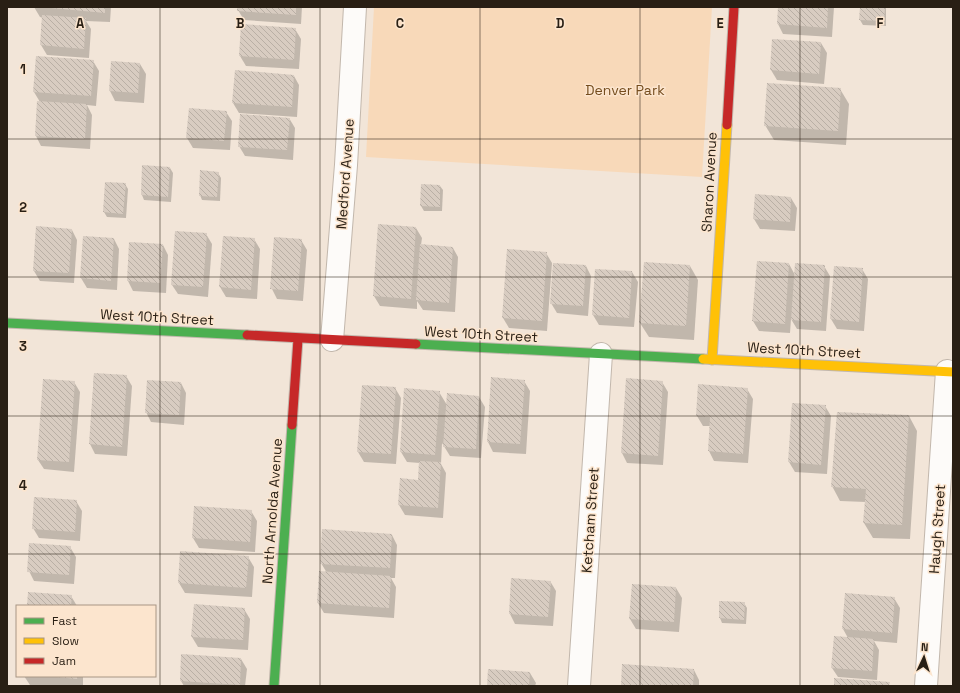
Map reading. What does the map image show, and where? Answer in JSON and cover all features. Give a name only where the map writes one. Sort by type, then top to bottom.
[{"type":"main road","name":"Sharon Avenue","points":[[712,360],[734,7]]},
{"type":"main road","name":"West 10th Street","points":[[7,323],[950,371]]},
{"type":"main road","name":"North Arnolda Avenue","points":[[274,686],[298,339]]},
{"type":"street","name":"Medford Avenue","points":[[332,340],[346,165],[355,7]]},
{"type":"street","name":"Ketcham Street","points":[[580,686],[601,354]]},
{"type":"street","name":"Haugh Street","points":[[926,686],[950,371]]},
{"type":"green space","name":"Denver Park","points":[[374,7],[712,7],[702,177],[366,157]]},
{"type":"building","points":[[41,7],[105,7],[105,13]]},
{"type":"building","points":[[237,7],[296,7],[296,15],[237,11]]},
{"type":"building","points":[[778,7],[828,7],[827,28],[777,24]]},
{"type":"building","points":[[860,7],[885,7],[884,21],[859,20]]},
{"type":"building","points":[[42,15],[86,18],[84,49],[40,45]]},
{"type":"building","points":[[241,24],[296,28],[294,60],[239,56]]},
{"type":"building","points":[[772,39],[821,42],[819,74],[770,70]]},
{"type":"building","points":[[36,56],[94,60],[91,96],[33,92]]},
{"type":"building","points":[[111,61],[140,63],[138,93],[109,91]]},
{"type":"building","points":[[235,70],[294,75],[292,107],[232,103]]},
{"type":"building","points":[[767,83],[841,88],[838,131],[764,126]]},
{"type":"building","points":[[37,101],[87,104],[85,139],[35,136]]},
{"type":"building","points":[[189,108],[227,111],[224,141],[186,138]]},
{"type":"building","points":[[240,114],[290,118],[287,150],[238,147]]},
{"type":"building","points":[[142,165],[170,167],[168,197],[141,195]]},
{"type":"building","points":[[200,170],[219,172],[217,197],[199,196]]},
{"type":"building","points":[[105,182],[126,183],[123,214],[103,212]]},
{"type":"building","points":[[421,184],[440,185],[440,207],[420,206]]},
{"type":"building","points":[[755,194],[791,197],[790,222],[753,219]]},
{"type":"building","points":[[378,224],[416,227],[411,299],[373,296]]},
{"type":"building","points":[[36,226],[72,229],[69,273],[33,271]]},
{"type":"building","points":[[175,231],[207,233],[203,287],[171,285]]},
{"type":"building","points":[[83,236],[114,238],[111,281],[80,278]]},
{"type":"building","points":[[223,236],[255,238],[251,290],[219,287]]},
{"type":"building","points":[[274,237],[302,239],[298,291],[270,289]]},
{"type":"building","points":[[129,242],[163,244],[160,283],[127,281]]},
{"type":"building","points":[[420,244],[453,247],[449,303],[416,300]]},
{"type":"building","points":[[507,249],[547,252],[542,321],[502,318]]},
{"type":"building","points":[[757,261],[789,263],[785,324],[752,321]]},
{"type":"building","points":[[644,262],[690,265],[686,326],[639,323]]},
{"type":"building","points":[[553,263],[586,265],[583,306],[550,304]]},
{"type":"building","points":[[795,263],[825,265],[821,322],[791,320]]},
{"type":"building","points":[[834,266],[863,268],[859,322],[830,319]]},
{"type":"building","points":[[595,269],[632,271],[629,318],[592,315]]},
{"type":"building","points":[[94,373],[127,375],[122,447],[89,444]]},
{"type":"building","points":[[491,377],[525,380],[520,444],[487,442]]},
{"type":"building","points":[[626,378],[663,381],[658,456],[621,453]]},
{"type":"building","points":[[43,379],[75,381],[69,462],[37,460]]},
{"type":"building","points":[[147,380],[181,382],[179,415],[145,413]]},
{"type":"building","points":[[698,384],[748,388],[743,454],[708,451],[710,417],[696,416]]},
{"type":"building","points":[[362,385],[396,387],[391,454],[357,452]]},
{"type":"building","points":[[404,388],[440,391],[435,455],[400,452]]},
{"type":"building","points":[[447,393],[479,396],[476,449],[443,447]]},
{"type":"building","points":[[792,403],[826,405],[821,465],[788,462]]},
{"type":"building","points":[[837,412],[909,415],[902,525],[863,523],[866,489],[831,487]]},
{"type":"building","points":[[419,461],[441,462],[438,508],[398,505],[400,478],[418,480]]},
{"type":"building","points":[[34,497],[77,500],[75,532],[32,529]]},
{"type":"building","points":[[194,506],[252,510],[250,542],[192,538]]},
{"type":"building","points":[[322,529],[392,534],[390,568],[320,564]]},
{"type":"building","points":[[29,543],[71,546],[69,575],[27,572]]},
{"type":"building","points":[[180,551],[249,556],[246,588],[178,583]]},
{"type":"building","points":[[319,571],[391,576],[389,608],[317,603]]},
{"type":"building","points":[[511,578],[551,581],[548,617],[509,614]]},
{"type":"building","points":[[632,584],[676,587],[674,622],[629,619]]},
{"type":"building","points":[[28,592],[72,595],[71,605],[27,605]]},
{"type":"building","points":[[845,593],[895,597],[892,633],[842,629]]},
{"type":"building","points":[[719,601],[745,602],[744,620],[719,618]]},
{"type":"building","points":[[194,604],[245,608],[243,640],[191,637]]},
{"type":"building","points":[[834,636],[874,639],[872,671],[831,668]]},
{"type":"building","points":[[181,654],[241,658],[240,685],[180,681]]},
{"type":"building","points":[[622,664],[694,669],[693,686],[621,686]]},
{"type":"building","points":[[488,669],[530,672],[529,686],[487,686]]},
{"type":"building","points":[[57,677],[78,677],[77,679]]},
{"type":"building","points":[[834,678],[890,682],[889,686],[834,686]]},
{"type":"traffic: fast","points":[[7,323],[247,335]]},
{"type":"traffic: fast","points":[[416,344],[703,359]]},
{"type":"traffic: fast","points":[[274,686],[292,425]]},
{"type":"traffic: slow","points":[[712,360],[727,125]]},
{"type":"traffic: slow","points":[[703,359],[953,372]]},
{"type":"traffic: jam","points":[[727,125],[734,7]]},
{"type":"traffic: jam","points":[[247,335],[416,344]]},
{"type":"traffic: jam","points":[[292,425],[298,339]]}]
